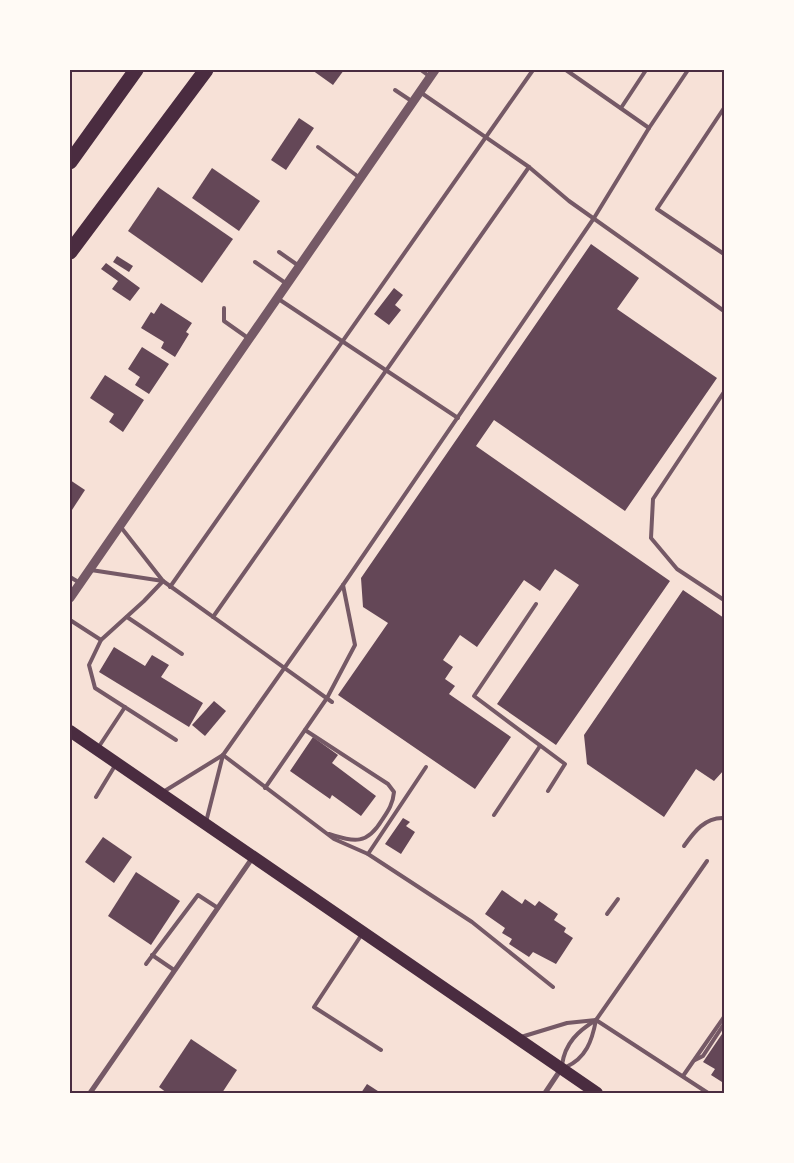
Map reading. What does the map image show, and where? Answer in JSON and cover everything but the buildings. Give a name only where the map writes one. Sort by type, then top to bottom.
[{"type":"highway","points":[[70,162],[136,70]]},
{"type":"highway","points":[[70,252],[206,70]]},
{"type":"main road","points":[[70,731],[597,1093]]},
{"type":"street","points":[[70,598],[432,73]]},
{"type":"street","points":[[90,1093],[253,857]]},
{"type":"street","points":[[546,1093],[561,1069]]},
{"type":"lane","points":[[421,70],[432,73]]},
{"type":"lane","points":[[170,587],[533,70]]},
{"type":"lane","points":[[566,70],[649,128]]},
{"type":"lane","points":[[621,108],[646,70]]},
{"type":"lane","points":[[206,824],[223,755],[343,585],[594,218],[649,128],[688,70]]},
{"type":"lane","points":[[395,90],[413,102]]},
{"type":"lane","points":[[420,92],[530,168],[594,218],[724,311]]},
{"type":"lane","points":[[724,108],[657,209],[724,254]]},
{"type":"lane","points":[[318,147],[360,178]]},
{"type":"lane","points":[[213,617],[385,370],[530,168]]},
{"type":"lane","points":[[279,252],[299,266]]},
{"type":"lane","points":[[256,262],[287,284]]},
{"type":"lane","points":[[277,298],[458,418]]},
{"type":"lane","points":[[224,308],[224,320],[249,339]]},
{"type":"lane","points":[[724,392],[652,499],[651,538],[677,569],[724,600]]},
{"type":"lane","points":[[120,526],[163,581],[170,587],[332,702]]},
{"type":"lane","points":[[90,570],[163,581]]},
{"type":"lane","points":[[70,577],[80,583]]},
{"type":"lane","points":[[163,581],[101,640],[88,666],[95,688],[176,740]]},
{"type":"lane","points":[[265,788],[327,698],[355,645],[343,585]]},
{"type":"lane","points":[[536,604],[474,696],[566,764],[548,791]]},
{"type":"lane","points":[[127,616],[182,654]]},
{"type":"lane","points":[[70,620],[101,640]]},
{"type":"lane","points":[[97,749],[125,707]]},
{"type":"lane","points":[[305,730],[388,784],[394,792],[392,803],[373,835],[360,840],[346,839],[327,833]]},
{"type":"lane","points":[[494,815],[540,746]]},
{"type":"lane","points":[[223,755],[327,833],[368,854],[472,922],[553,987]]},
{"type":"lane","points":[[161,794],[223,755]]},
{"type":"lane","points":[[96,796],[117,763]]},
{"type":"lane","points":[[368,854],[426,768]]},
{"type":"lane","points":[[684,846],[699,826],[719,817],[724,818]]},
{"type":"lane","points":[[561,1069],[564,1053],[578,1031],[596,1020],[707,861]]},
{"type":"lane","points":[[146,964],[198,895],[218,908]]},
{"type":"lane","points":[[606,914],[618,899]]},
{"type":"lane","points":[[363,932],[314,1007],[381,1050]]},
{"type":"lane","points":[[152,955],[174,970]]},
{"type":"lane","points":[[683,1076],[724,1017]]},
{"type":"lane","points":[[561,1069],[578,1062],[584,1054],[593,1040],[596,1020]]},
{"type":"lane","points":[[517,1038],[567,1023],[596,1020],[642,1048],[708,1093]]},
{"type":"lane","points":[[693,1061],[702,1056],[724,1024]]}]
